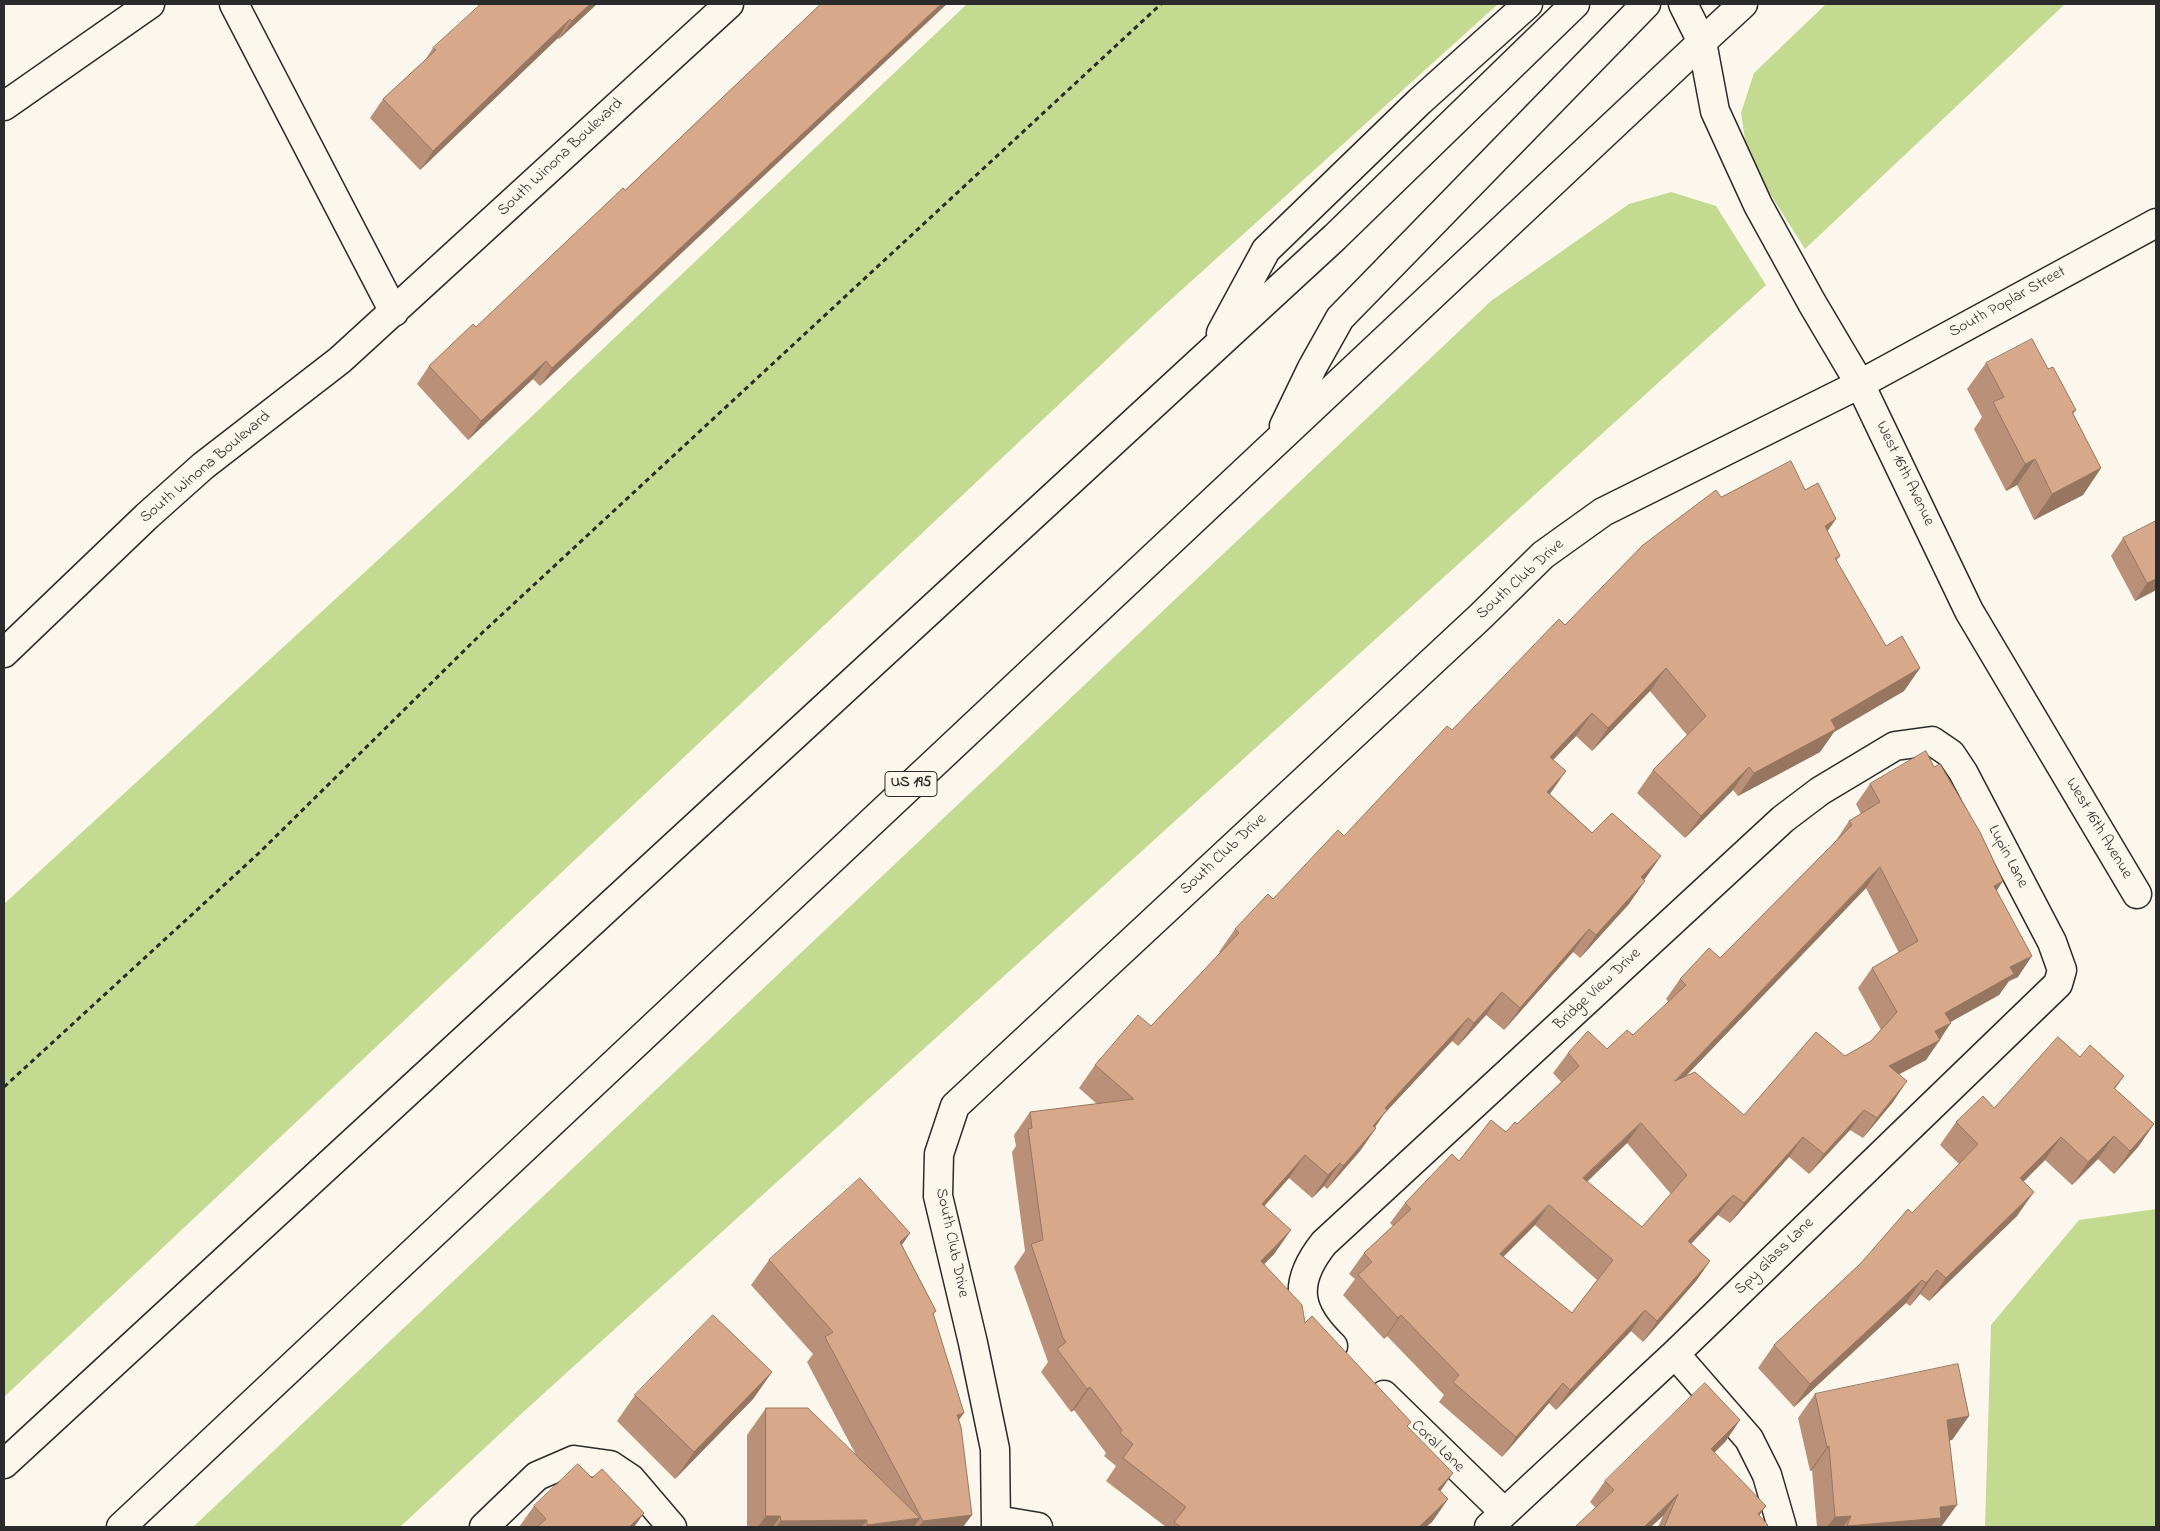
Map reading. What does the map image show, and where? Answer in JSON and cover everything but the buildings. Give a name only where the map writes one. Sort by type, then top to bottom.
[{"type":"main road","points":[[4,106],[150,4]]},
{"type":"main road","points":[[234,4],[394,312]]},
{"type":"main road","name":"South Winona Boulevard","points":[[4,653],[147,516],[203,466],[340,360],[728,4]]},
{"type":"main road","points":[[1211,352],[1266,250],[1420,101],[1528,4]]},
{"type":"main road","points":[[4,1464],[1335,237],[1575,4]]},
{"type":"main road","points":[[1277,441],[1312,368],[1340,318],[1646,4]]},
{"type":"main road","name":"West 16th Avenue","points":[[1683,4],[1702,42],[1715,111],[1758,205],[1812,303],[1860,384],[1969,611],[2137,894]]},
{"type":"main road","name":"US 195","points":[[121,1527],[1742,4]]},
{"type":"main road","name":"South Poplar Street","points":[[1860,384],[2156,223]]},
{"type":"main road","name":"South Club Drive","points":[[996,1524],[995,1449],[973,1343],[938,1196],[939,1154],[955,1106],[1543,556],[1603,512],[1860,384]]},
{"type":"main road","name":"Lupin Lane","points":[[1932,742],[1951,754],[1963,772],[2048,933],[2062,970],[2058,984]]},
{"type":"main road","name":"Bridge View Drive","points":[[1301,1286],[1309,1261],[1324,1243],[1783,819],[1820,791],[1895,746],[1932,742]]},
{"type":"main road","name":"Spy Glass Lane","points":[[1496,1520],[1675,1354],[2058,984]]},
{"type":"main road","name":"Coral Lane","points":[[1301,1286],[1308,1314],[1320,1333],[1496,1520]]},
{"type":"main road","points":[[1675,1354],[1749,1439],[1767,1475],[1782,1527]]},
{"type":"main road","points":[[484,1527],[537,1476],[574,1460],[610,1465],[631,1479],[672,1527]]},
{"type":"main road","points":[[996,1524],[1038,1527]]},
{"type":"path","points":[[4,1087],[259,853],[482,633],[1162,4]]},
{"type":"green space","points":[[967,4],[1498,4],[1155,314],[4,1397],[4,904],[455,489]]},
{"type":"green space","points":[[1826,4],[2065,4],[1805,249],[1748,159],[1741,113],[1754,73]]},
{"type":"green space","points":[[1671,192],[1716,206],[1766,285],[520,1415],[400,1527],[193,1527],[1491,301],[1629,204]]},
{"type":"green space","points":[[2156,1209],[2156,1527],[1985,1527],[1991,1325],[2079,1220]]}]
